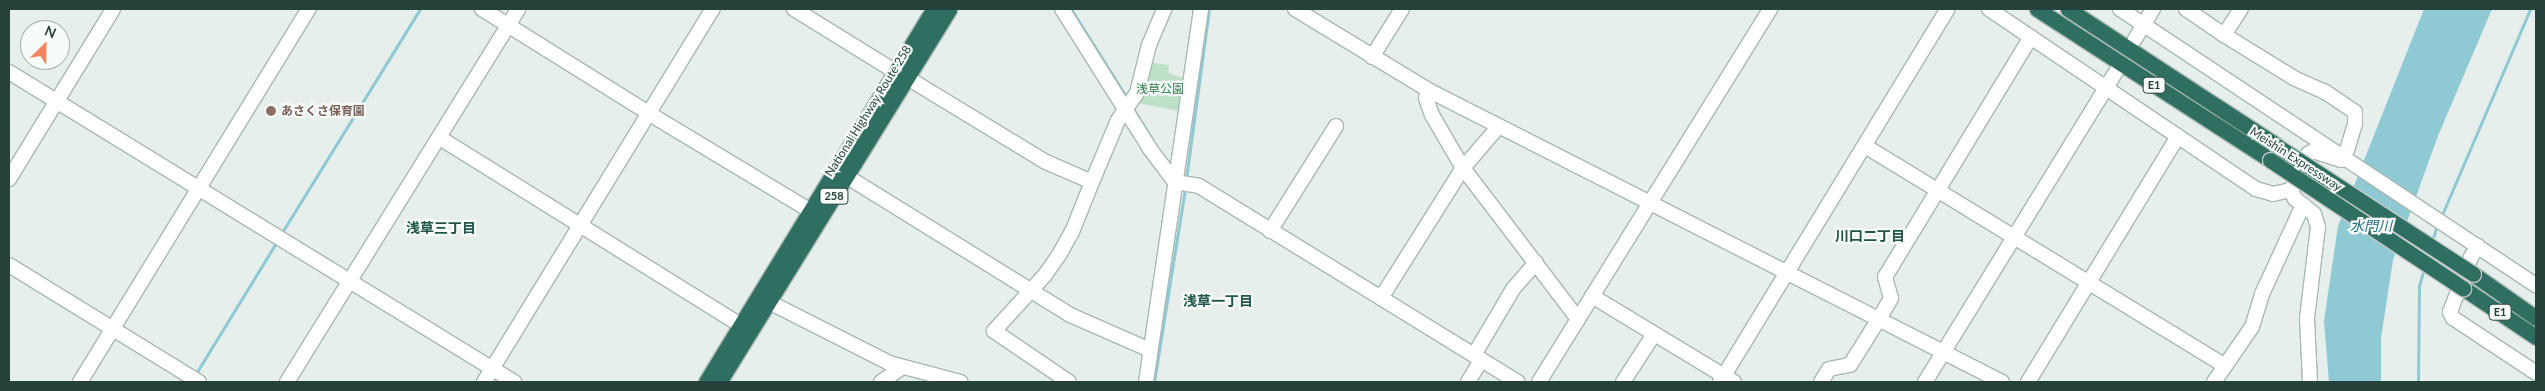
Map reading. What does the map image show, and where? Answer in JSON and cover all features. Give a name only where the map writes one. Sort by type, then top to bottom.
[{"type":"highway","name":"National Highway Route 258","points":[[719,382],[846,176],[901,75],[934,9]]},
{"type":"highway","name":"National Highway Route 258","points":[[706,382],[811,211],[901,75],[949,9]]},
{"type":"highway","name":"Meishin Expressway","points":[[2037,9],[2536,336]]},
{"type":"highway","name":"Meishin Expressway","points":[[2068,9],[2473,274],[2536,318]]},
{"type":"street","points":[[9,179],[113,9]]},
{"type":"street","points":[[80,382],[309,9]]},
{"type":"street","points":[[482,9],[650,114],[811,211]]},
{"type":"street","points":[[287,382],[440,138],[518,9]]},
{"type":"street","points":[[484,382],[713,9]]},
{"type":"street","points":[[794,9],[1046,162],[1092,182]]},
{"type":"street","points":[[1062,9],[1130,105],[1150,149],[1182,184],[1199,186],[1517,382]]},
{"type":"street","points":[[1069,382],[994,330],[1045,275],[1072,232],[1118,120],[1130,105],[1148,46],[1164,9]]},
{"type":"street","points":[[1146,382],[1150,350],[1182,184],[1201,9]]},
{"type":"street","points":[[1295,9],[1428,90],[2002,382]]},
{"type":"street","points":[[1372,57],[1402,9]]},
{"type":"street","points":[[1539,382],[1770,9]]},
{"type":"street","points":[[1592,296],[1726,380],[1787,272],[1948,9]]},
{"type":"street","points":[[1989,9],[2256,189],[2273,194],[2285,193],[2290,190],[2308,154],[2313,151],[2333,159],[2341,160],[2344,157],[2355,123],[2355,112],[2325,92],[2294,78],[2186,9]]},
{"type":"street","points":[[2120,9],[2536,285]]},
{"type":"street","points":[[2135,39],[2153,9]]},
{"type":"street","points":[[2224,35],[2241,9]]},
{"type":"street","points":[[1821,382],[1829,369],[1850,365],[1880,319],[1890,298],[1885,277],[2031,37]]},
{"type":"street","points":[[1925,382],[2116,71]]},
{"type":"street","points":[[9,72],[514,382]]},
{"type":"street","points":[[1428,90],[1426,98],[1432,115],[1463,168],[1578,319]]},
{"type":"street","points":[[1270,231],[1336,126]]},
{"type":"street","points":[[1380,298],[1463,168],[1500,126]]},
{"type":"street","points":[[2028,382],[2178,136]]},
{"type":"street","points":[[440,138],[741,325]]},
{"type":"street","points":[[1865,146],[2014,235],[2225,366]]},
{"type":"street","points":[[846,176],[1077,318],[1150,350]]},
{"type":"street","points":[[2290,190],[2295,198],[2314,214],[2318,226],[2307,318],[2310,382]]},
{"type":"street","points":[[2214,382],[2252,327],[2262,294],[2303,205]]},
{"type":"street","points":[[2478,246],[2471,258],[2450,312],[2453,318],[2536,373]]},
{"type":"street","points":[[1468,382],[1478,357],[1513,289],[1536,263]]},
{"type":"street","points":[[9,265],[195,380]]},
{"type":"street","points":[[769,302],[901,368],[920,370],[961,382]]},
{"type":"street","points":[[1623,382],[1654,334]]},
{"type":"street","points":[[881,382],[901,368]]},
{"type":"green space","name":"浅草公園","points":[[1148,62],[1169,65],[1168,73],[1183,78],[1179,111],[1138,103]]},
{"type":"water","name":"水門川","points":[[2424,9],[2492,9],[2438,136],[2393,260],[2381,338],[2381,382],[2329,382],[2324,321],[2338,226]]},
{"type":"waterway","points":[[281,234],[420,9]]},
{"type":"waterway","points":[[1071,9],[1128,100]]},
{"type":"waterway","points":[[1186,179],[1209,9]]},
{"type":"waterway","points":[[2441,217],[2530,9]]},
{"type":"waterway","points":[[1132,107],[1153,140]]},
{"type":"waterway","points":[[1154,382],[1185,188]]},
{"type":"waterway","points":[[2432,241],[2437,225]]},
{"type":"waterway","points":[[195,375],[277,241]]},
{"type":"waterway","points":[[2418,382],[2419,286],[2424,268]]},
{"type":"place","name":"あさくさ保育園","points":[[271,111]]},
{"type":"district","name":"浅草三丁目","points":[[441,228]]},
{"type":"district","name":"川口二丁目","points":[[1870,236]]},
{"type":"district","name":"浅草一丁目","points":[[1218,301]]}]
